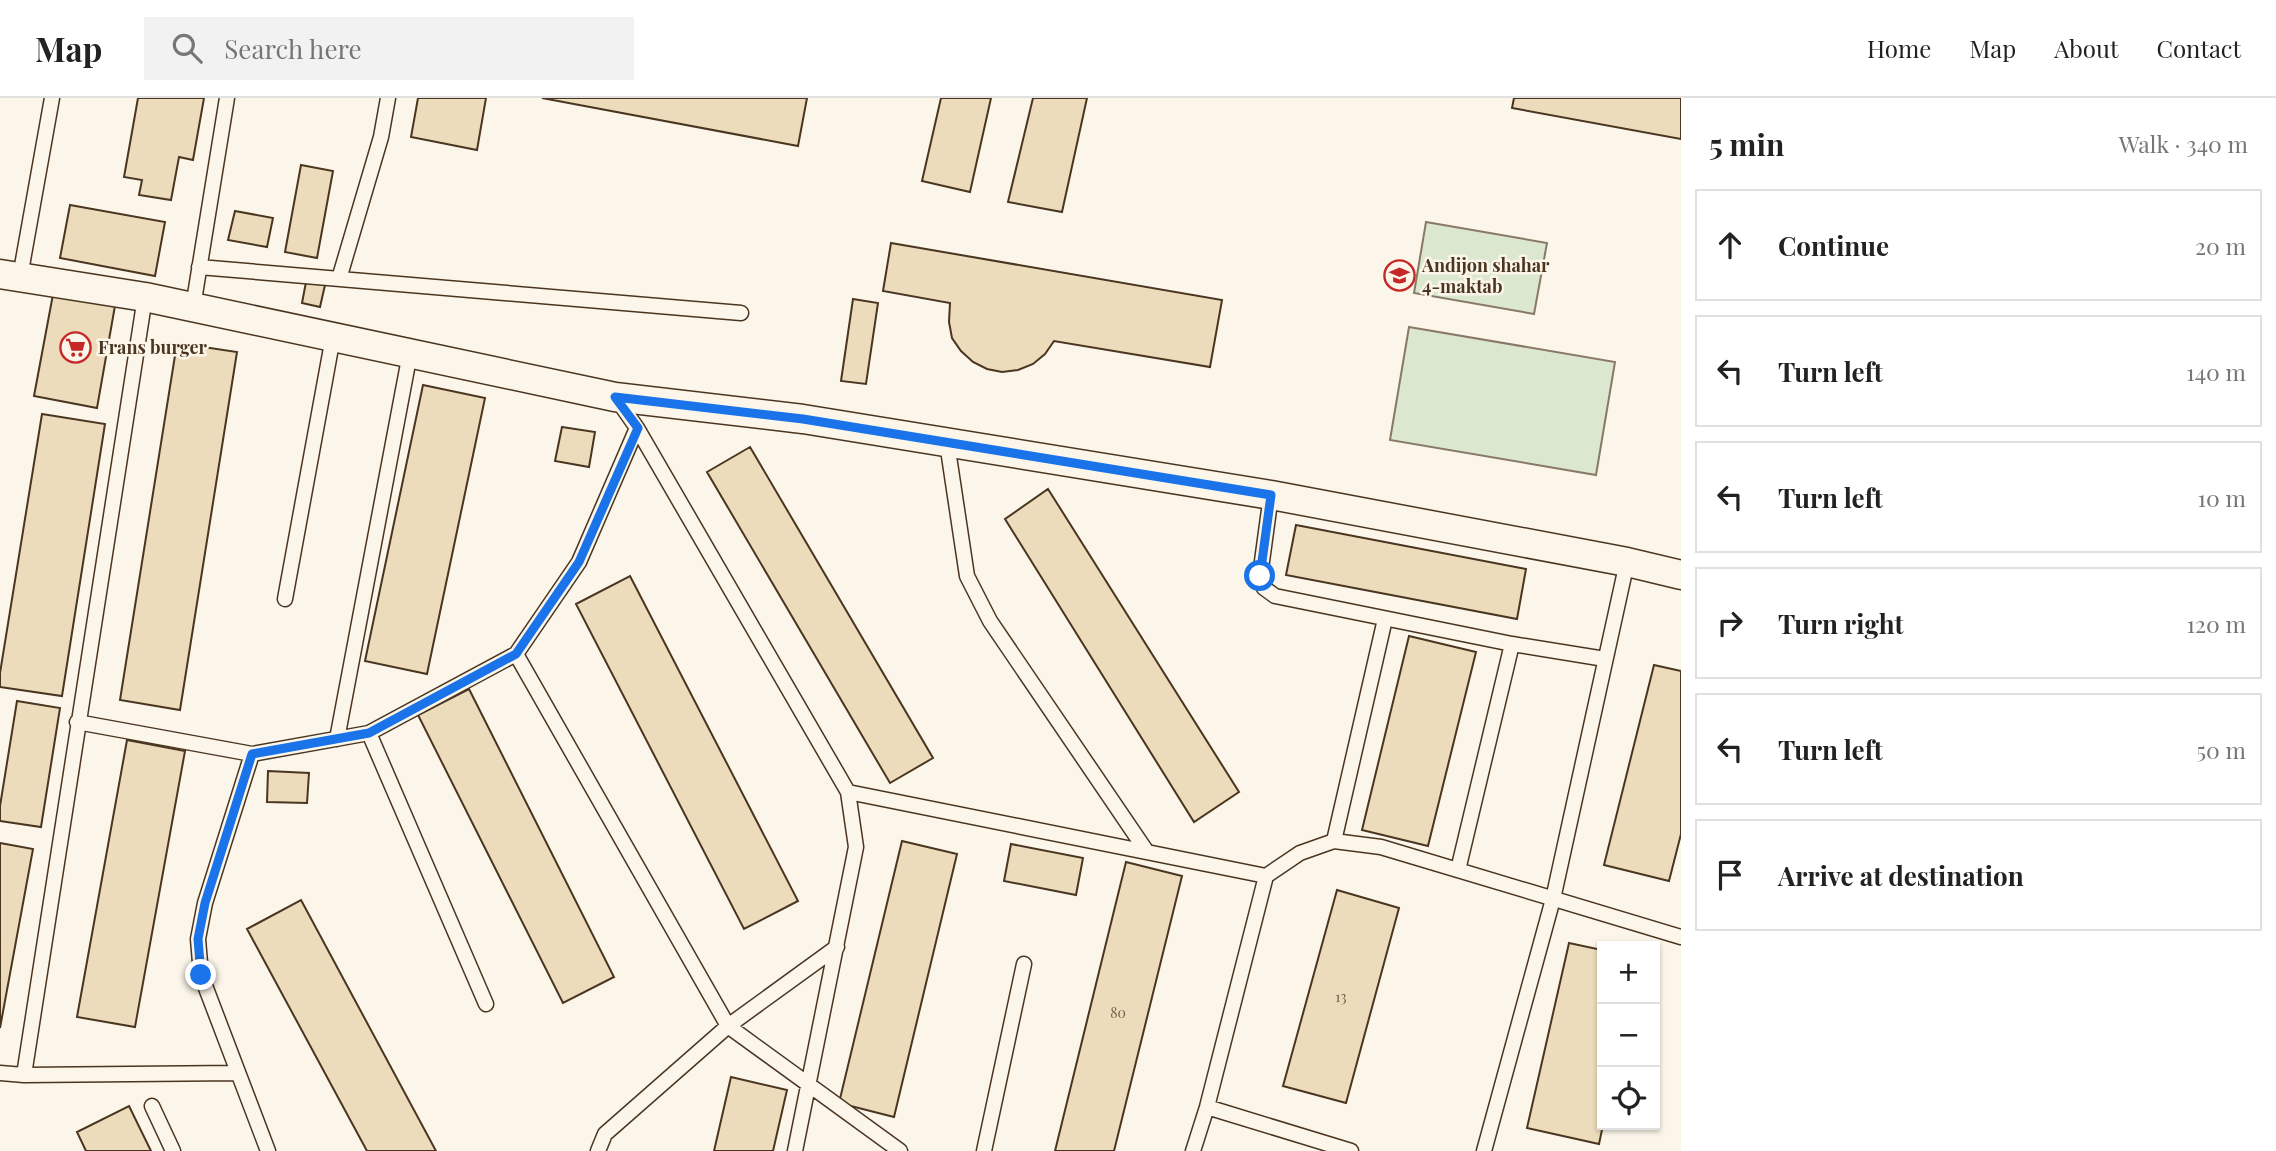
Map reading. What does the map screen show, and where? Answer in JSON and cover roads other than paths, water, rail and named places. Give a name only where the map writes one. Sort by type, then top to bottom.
[{"type":"street","points":[[10,275],[145,297],[615,397],[803,419],[1271,495],[1627,562],[1681,575]]},
{"type":"lane","points":[[10,275],[52,98]]},
{"type":"lane","points":[[192,307],[227,98]]},
{"type":"lane","points":[[339,278],[381,137],[388,98]]},
{"type":"lane","points":[[199,267],[741,313]]},
{"type":"lane","points":[[24,1075],[145,297]]},
{"type":"lane","points":[[285,599],[333,337]]},
{"type":"lane","points":[[337,739],[410,353]]},
{"type":"lane","points":[[615,397],[638,428],[848,792],[856,847],[795,1151]]},
{"type":"lane","points":[[77,722],[252,754],[369,733],[516,654],[579,562],[638,428]]},
{"type":"lane","points":[[947,443],[967,576],[990,621],[1147,852]]},
{"type":"lane","points":[[1271,495],[1260,576],[1264,589],[1275,596],[1512,644],[1605,659]]},
{"type":"lane","points":[[1484,1151],[1553,899],[1627,562]]},
{"type":"lane","points":[[1334,841],[1385,619]]},
{"type":"lane","points":[[1458,870],[1512,644]]},
{"type":"lane","points":[[516,654],[728,1026],[900,1151]]},
{"type":"lane","points":[[369,733],[486,1004]]},
{"type":"lane","points":[[252,754],[205,903],[198,939],[201,975],[268,1151]]},
{"type":"lane","points":[[848,792],[1266,876]]},
{"type":"lane","points":[[1193,1151],[1207,1107],[1266,876],[1300,853],[1334,841],[1381,847],[1681,937]]},
{"type":"lane","points":[[598,1151],[605,1134],[728,1026],[836,947]]},
{"type":"lane","points":[[984,1151],[1024,964]]},
{"type":"lane","points":[[0,1073],[238,1073]]},
{"type":"lane","points":[[152,1107],[173,1151]]},
{"type":"lane","points":[[1207,1107],[1351,1151]]},
{"type":"place","name":"Andijon shahar 4-maktab","points":[[1399,276]]},
{"type":"place","name":"Frans burger","points":[[75,348]]}]
